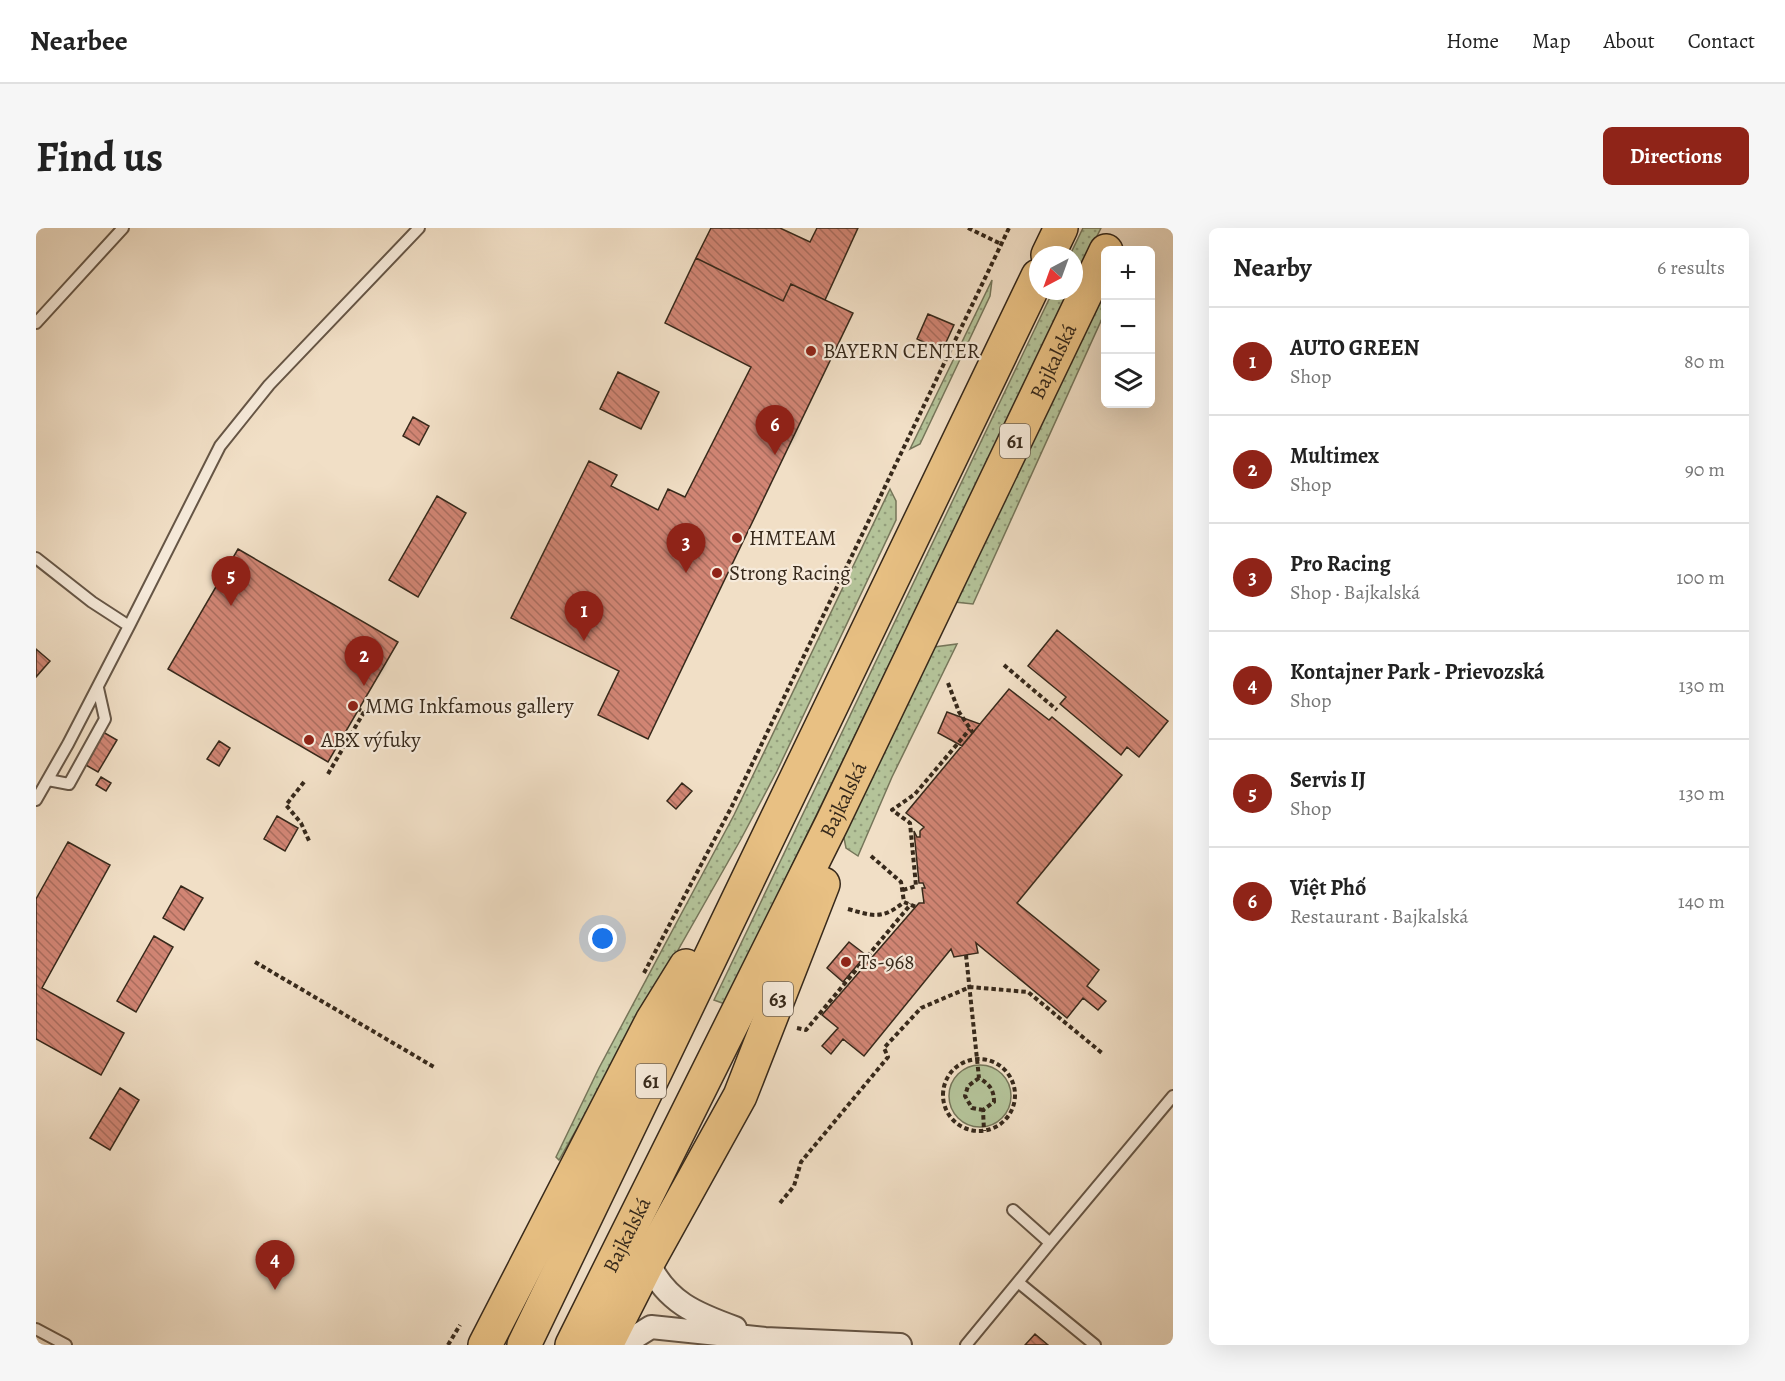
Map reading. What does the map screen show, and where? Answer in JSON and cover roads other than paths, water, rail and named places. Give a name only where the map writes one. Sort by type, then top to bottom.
[{"type":"main road","points":[[1052,246],[1061,228]]},
{"type":"main road","name":"Bajkalská","points":[[1108,246],[1117,228]]},
{"type":"main road","name":"Bajkalská","points":[[572,1345],[832,823],[1101,261]]},
{"type":"main road","name":"Bajkalská","points":[[524,1345],[1029,295]]},
{"type":"main road","points":[[485,1345],[652,1021],[779,816]]},
{"type":"main road","name":"63","points":[[606,1345],[648,1262],[740,1096],[824,883],[832,823]]},
{"type":"street","points":[[648,1262],[676,1302],[715,1321],[765,1339]]},
{"type":"street","points":[[622,1345],[651,1327],[765,1339],[900,1345]]},
{"type":"lane","points":[[36,323],[123,228]]},
{"type":"lane","points":[[36,800],[98,688],[220,446],[268,385],[419,228]]},
{"type":"lane","points":[[36,558],[92,602],[129,626]]},
{"type":"lane","points":[[48,780],[69,784],[105,719],[98,688]]},
{"type":"lane","points":[[966,1345],[1173,1096]]},
{"type":"lane","points":[[1013,1210],[1050,1243]]},
{"type":"lane","points":[[1018,1282],[1095,1345]]},
{"type":"lane","points":[[36,1329],[66,1345]]},
{"type":"place","name":"BAYERN CENTER","points":[[811,351]]},
{"type":"place","name":"Việt Phố","points":[[775,455]]},
{"type":"place","name":"HMTEAM","points":[[737,538]]},
{"type":"place","name":"Pro Racing","points":[[686,573]]},
{"type":"place","name":"Strong Racing","points":[[717,573]]},
{"type":"place","name":"Servis IJ","points":[[231,606]]},
{"type":"place","name":"AUTO GREEN","points":[[584,641]]},
{"type":"place","name":"Multimex","points":[[364,686]]},
{"type":"place","name":"MMG Inkfamous gallery","points":[[353,706]]},
{"type":"place","name":"ABX výfuky","points":[[309,740]]},
{"type":"place","name":"Ts-968","points":[[846,962]]},
{"type":"place","name":"Kontajner Park - Prievozská","points":[[275,1290]]}]
